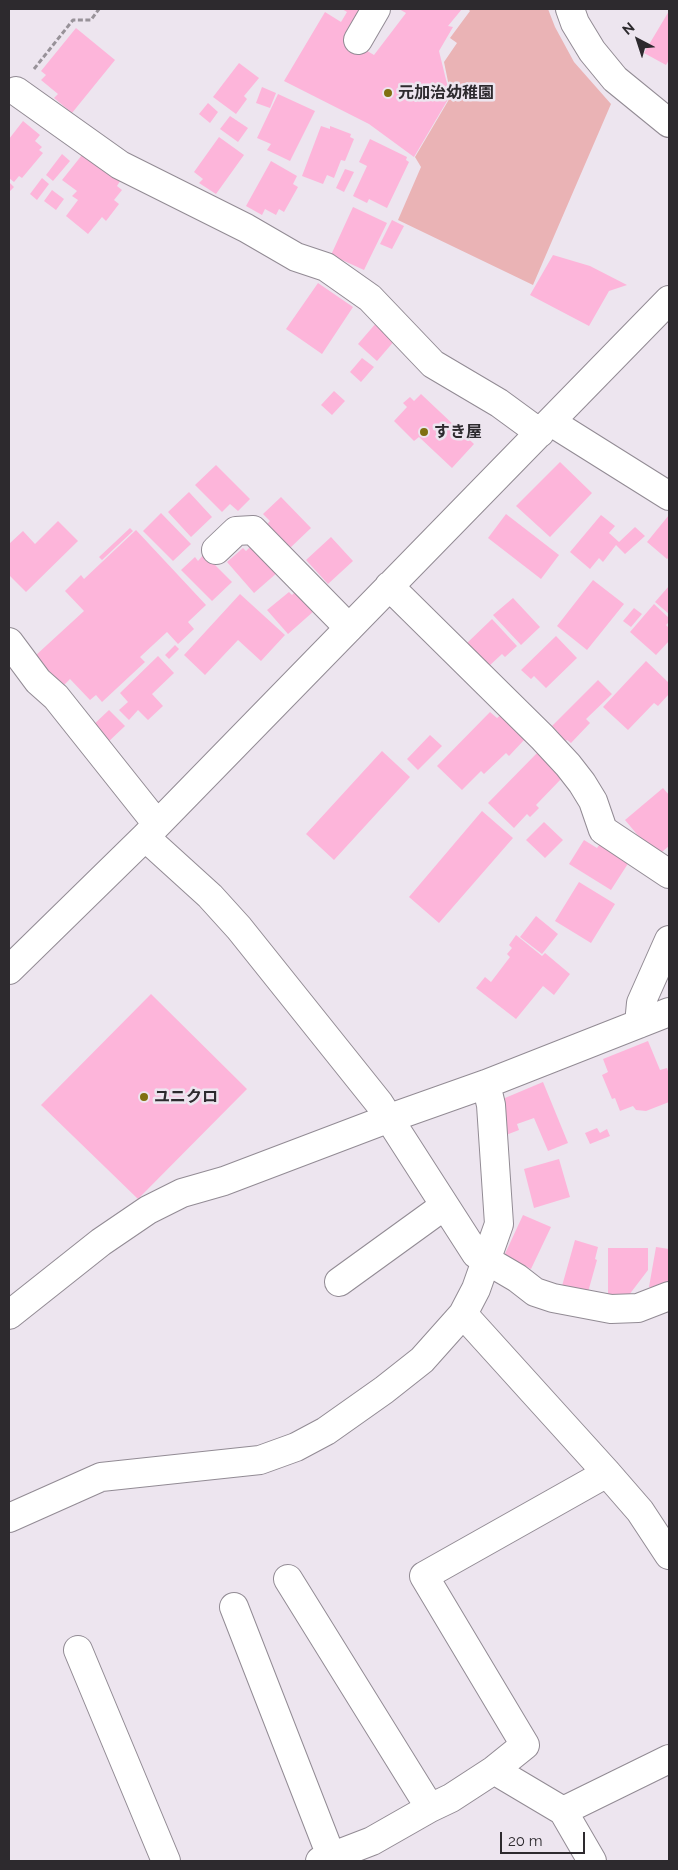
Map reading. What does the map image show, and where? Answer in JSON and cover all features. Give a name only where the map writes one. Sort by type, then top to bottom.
[{"type":"street","points":[[358,40],[376,9]]},
{"type":"street","points":[[570,9],[575,23],[592,51],[614,79],[666,113]]},
{"type":"street","points":[[16,91],[120,165],[246,228],[296,257],[326,267],[370,298],[433,364],[499,403],[669,496]]},
{"type":"street","points":[[9,970],[151,830],[546,428],[669,300]]},
{"type":"street","points":[[216,550],[236,531],[253,530],[349,628]]},
{"type":"street","points":[[389,586],[542,736],[568,765],[582,783],[592,801],[603,830],[669,874]]},
{"type":"street","points":[[9,642],[38,681],[56,697],[151,830],[239,928],[390,1118],[476,1254],[517,1278],[535,1292],[553,1298],[611,1308],[638,1308],[669,1296]]},
{"type":"street","points":[[639,1024],[641,1002],[669,940]]},
{"type":"street","points":[[9,1315],[101,1242],[148,1210],[182,1193],[224,1181],[486,1084],[669,1012]]},
{"type":"street","points":[[9,1518],[102,1477],[260,1460],[296,1447],[326,1431],[384,1390],[422,1360],[463,1314],[476,1289],[499,1224],[491,1105],[486,1084]]},
{"type":"street","points":[[339,1282],[444,1206]]},
{"type":"street","points":[[463,1314],[607,1472],[640,1511],[669,1555]]},
{"type":"street","points":[[234,1607],[325,1858],[372,1841],[430,1808],[452,1798],[494,1770],[525,1745],[424,1576],[607,1472]]},
{"type":"street","points":[[288,1579],[430,1808]]},
{"type":"street","points":[[78,1650],[166,1861]]},
{"type":"street","points":[[563,1811],[669,1759]]},
{"type":"street","points":[[494,1770],[563,1811],[592,1861]]},
{"type":"path","points":[[16,91],[73,20],[91,20],[99,9]]},
{"type":"shaded area","points":[[468,9],[548,9],[555,27],[574,62],[611,104],[533,285],[398,220],[421,167],[415,157],[451,96],[444,62],[457,43],[450,38],[470,11]]},
{"type":"building","points":[[342,9],[361,9],[344,37],[374,55],[406,13],[399,9],[462,9],[448,26],[453,27],[439,51],[450,96],[414,157],[369,124],[284,81],[325,12],[341,22],[347,12]]},
{"type":"building","points":[[669,11],[669,60],[666,65],[644,53]]},
{"type":"building","points":[[76,28],[115,60],[72,113],[54,98],[58,94],[41,80],[46,75],[41,71]]},
{"type":"building","points":[[239,63],[259,78],[244,96],[247,99],[236,114],[213,97]]},
{"type":"building","points":[[262,87],[276,93],[270,108],[256,103]]},
{"type":"building","points":[[278,94],[315,111],[290,161],[267,150],[271,144],[257,138]]},
{"type":"building","points":[[208,103],[218,112],[210,123],[199,114]]},
{"type":"building","points":[[230,116],[248,128],[238,142],[220,129]]},
{"type":"building","points":[[23,121],[40,135],[35,141],[42,147],[39,150],[43,153],[22,178],[19,176],[14,182],[9,178],[9,139]]},
{"type":"building","points":[[321,126],[330,129],[330,126],[351,134],[350,137],[354,139],[345,161],[341,160],[334,178],[327,175],[323,184],[302,176]]},
{"type":"building","points":[[219,137],[244,155],[216,194],[199,183],[203,179],[194,172]]},
{"type":"building","points":[[370,139],[407,157],[406,160],[409,162],[387,208],[369,199],[367,203],[353,196],[367,166],[359,162]]},
{"type":"building","points":[[86,150],[122,178],[117,186],[122,190],[114,200],[119,204],[106,221],[102,217],[88,234],[66,216],[78,200],[72,196],[77,191],[62,180]]},
{"type":"building","points":[[62,154],[70,161],[53,181],[46,175]]},
{"type":"building","points":[[271,161],[297,176],[293,184],[298,187],[284,212],[279,209],[276,215],[265,209],[262,215],[246,206]]},
{"type":"building","points":[[345,169],[354,172],[344,192],[336,188]]},
{"type":"building","points":[[42,178],[49,184],[37,200],[30,194]]},
{"type":"building","points":[[9,182],[14,187],[9,192]]},
{"type":"building","points":[[52,190],[64,199],[56,210],[44,201]]},
{"type":"building","points":[[353,207],[387,223],[364,270],[331,255]]},
{"type":"building","points":[[392,220],[404,226],[392,249],[380,244]]},
{"type":"building","points":[[553,255],[590,266],[627,285],[609,291],[589,326],[530,295]]},
{"type":"building","points":[[318,283],[353,307],[322,354],[286,329]]},
{"type":"building","points":[[377,322],[396,339],[377,361],[358,344]]},
{"type":"building","points":[[362,358],[374,367],[361,382],[350,372]]},
{"type":"building","points":[[334,391],[345,401],[332,415],[321,405]]},
{"type":"building","points":[[421,394],[474,444],[452,468],[419,437],[414,441],[394,421],[407,407],[403,403],[410,397],[414,401]]},
{"type":"building","points":[[560,462],[592,493],[550,537],[516,506]]},
{"type":"building","points":[[216,465],[250,499],[238,511],[230,504],[222,512],[195,485]]},
{"type":"building","points":[[189,492],[212,517],[191,537],[168,512]]},
{"type":"building","points":[[281,497],[311,528],[290,548],[267,524],[270,521],[263,514]]},
{"type":"building","points":[[161,513],[191,544],[173,561],[143,531]]},
{"type":"building","points":[[506,514],[559,555],[541,579],[488,538]]},
{"type":"building","points":[[601,515],[615,526],[609,533],[619,542],[635,527],[645,536],[625,554],[616,545],[603,562],[599,558],[590,569],[570,552]]},
{"type":"building","points":[[669,515],[669,557],[667,559],[647,542]]},
{"type":"building","points":[[58,521],[78,541],[26,592],[9,575],[9,544],[23,531],[35,544]]},
{"type":"building","points":[[130,528],[133,531],[102,560],[99,557]]},
{"type":"building","points":[[136,530],[206,605],[188,622],[194,629],[178,644],[167,632],[140,657],[145,662],[102,702],[96,695],[90,700],[70,679],[63,686],[35,656],[84,611],[65,591],[81,575],[84,579]]},
{"type":"building","points":[[331,537],[353,561],[328,584],[306,560]]},
{"type":"building","points":[[253,544],[278,572],[254,593],[227,562],[243,548],[246,551]]},
{"type":"building","points":[[204,554],[232,582],[212,601],[181,570],[195,557],[198,561]]},
{"type":"building","points":[[593,580],[624,604],[587,650],[557,626]]},
{"type":"building","points":[[669,586],[669,614],[655,602]]},
{"type":"building","points":[[297,590],[314,611],[288,634],[267,610],[289,592],[292,595]]},
{"type":"building","points":[[240,594],[285,635],[261,661],[238,640],[205,675],[184,655]]},
{"type":"building","points":[[513,598],[540,627],[521,645],[493,615]]},
{"type":"building","points":[[654,604],[669,618],[669,622],[666,625],[669,628],[669,641],[656,655],[630,632]]},
{"type":"building","points":[[634,608],[642,614],[631,627],[623,621]]},
{"type":"building","points":[[492,619],[517,646],[505,657],[502,654],[489,666],[467,643]]},
{"type":"building","points":[[556,636],[577,658],[546,688],[534,676],[531,679],[521,670]]},
{"type":"building","points":[[175,645],[179,649],[169,659],[165,655]]},
{"type":"building","points":[[158,656],[174,673],[152,694],[163,706],[148,720],[138,710],[129,720],[119,710],[128,702],[120,693]]},
{"type":"building","points":[[646,661],[669,683],[669,694],[658,706],[654,703],[628,730],[603,707]]},
{"type":"building","points":[[598,680],[612,694],[586,719],[590,723],[571,743],[567,740],[563,743],[556,735],[558,732],[552,726]]},
{"type":"building","points":[[109,710],[125,726],[106,744],[90,728]]},
{"type":"building","points":[[490,712],[497,718],[501,715],[525,739],[509,756],[506,753],[484,774],[481,771],[462,790],[437,766]]},
{"type":"building","points":[[430,735],[442,746],[418,770],[407,759]]},
{"type":"building","points":[[382,751],[410,777],[334,860],[306,834]]},
{"type":"building","points":[[537,753],[562,778],[536,805],[539,808],[530,817],[527,814],[514,828],[488,803]]},
{"type":"building","points":[[663,788],[669,795],[669,846],[656,857],[625,820]]},
{"type":"building","points":[[482,811],[513,838],[439,923],[409,897]]},
{"type":"building","points":[[544,822],[563,840],[545,858],[526,840]]},
{"type":"building","points":[[584,840],[597,848],[600,844],[629,862],[611,890],[569,864]]},
{"type":"building","points":[[579,882],[615,904],[591,943],[555,921]]},
{"type":"building","points":[[536,916],[558,934],[542,954],[520,937]]},
{"type":"building","points":[[516,935],[542,956],[545,953],[570,974],[554,995],[543,986],[516,1019],[476,988],[485,977],[491,982],[510,957],[507,954],[512,948],[509,945]]},
{"type":"building","name":"ユニクロ","points":[[151,994],[247,1089],[138,1199],[41,1105]]},
{"type":"building","points":[[648,1041],[660,1070],[667,1068],[669,1074],[669,1102],[646,1111],[636,1110],[633,1106],[620,1111],[615,1098],[612,1099],[602,1075],[608,1072],[603,1059]]},
{"type":"building","points":[[543,1082],[568,1143],[548,1151],[534,1118],[517,1124],[519,1130],[506,1135],[505,1098]]},
{"type":"building","points":[[597,1128],[600,1133],[607,1129],[610,1136],[590,1144],[585,1133]]},
{"type":"building","points":[[559,1159],[570,1197],[534,1208],[524,1169]]},
{"type":"building","points":[[523,1215],[551,1227],[531,1269],[504,1256]]},
{"type":"building","points":[[575,1240],[598,1247],[595,1259],[597,1260],[588,1292],[562,1286]]},
{"type":"building","points":[[656,1247],[669,1249],[669,1287],[649,1287]]},
{"type":"building","points":[[608,1248],[648,1248],[648,1270],[629,1295],[608,1295]]},
{"type":"place","name":"元加治幼稚園","points":[[388,93]]},
{"type":"place","name":"すき屋","points":[[424,432]]},
{"type":"place","name":"ユニクロ","points":[[144,1097]]}]
